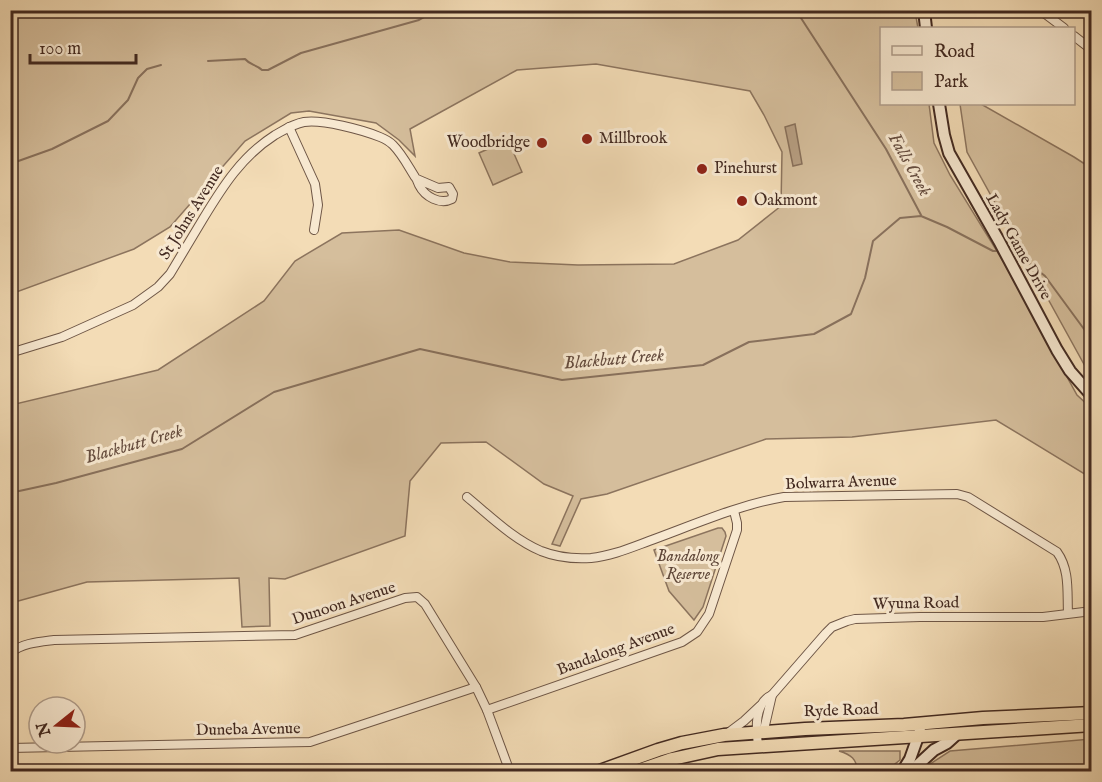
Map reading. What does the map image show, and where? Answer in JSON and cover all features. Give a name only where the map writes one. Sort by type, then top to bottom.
[{"type":"highway","name":"Ryde Road","points":[[634,771],[684,756],[718,749],[921,733],[983,718],[1092,712]]},
{"type":"highway","name":"Ryde Road","points":[[597,771],[682,743],[724,735],[805,729],[957,734],[1092,725]]},
{"type":"main road","points":[[924,10],[926,27]]},
{"type":"main road","name":"Lady Game Drive","points":[[939,105],[949,153],[1057,350],[1070,371],[1092,396]]},
{"type":"main road","points":[[912,769],[921,749],[921,733]]},
{"type":"main road","points":[[902,771],[921,733]]},
{"type":"main road","points":[[912,769],[957,734]]},
{"type":"street","points":[[1040,10],[1063,27]]},
{"type":"street","points":[[1075,37],[1092,50]]},
{"type":"street","name":"St Johns Avenue","points":[[10,353],[62,337],[134,305],[146,297],[170,274],[224,183],[264,142],[289,127],[302,123],[322,122],[381,137],[393,145],[417,179]]},
{"type":"street","points":[[289,127],[315,184],[318,212],[314,230]]},
{"type":"street","name":"Bolwarra Avenue","points":[[467,497],[517,537],[543,552],[559,556],[591,558],[617,552],[734,511],[784,497],[957,494],[968,497],[1057,552],[1067,573],[1068,613]]},
{"type":"street","name":"Bandalong Avenue","points":[[488,710],[682,642],[697,632],[709,614],[737,530],[734,511]]},
{"type":"street","name":"Dunoon Avenue","points":[[10,653],[27,644],[54,640],[295,635],[417,597],[425,604],[476,687],[488,710],[510,771]]},
{"type":"street","name":"Wyuna Road","points":[[724,735],[744,721],[767,697],[772,695],[832,627],[847,621],[920,617],[1043,617],[1092,611]]},
{"type":"street","name":"Duneba Avenue","points":[[10,748],[310,742],[476,687]]},
{"type":"street","name":"Wyuna Road","points":[[758,746],[772,695]]},
{"type":"street","name":"Wyuna Road","points":[[760,706],[756,727],[760,732]]},
{"type":"green space","points":[[11,11],[915,11],[918,27],[880,27],[880,105],[929,105],[934,143],[950,175],[1003,261],[1077,395],[1091,408],[1091,478],[996,420],[852,437],[766,439],[607,494],[581,499],[560,546],[552,544],[573,496],[544,484],[486,442],[441,443],[410,481],[405,536],[285,579],[269,578],[270,626],[242,627],[239,578],[87,582],[11,603],[11,405],[158,370],[264,301],[295,261],[342,233],[399,230],[464,253],[510,262],[578,265],[674,264],[738,240],[781,206],[782,152],[750,91],[596,64],[517,70],[410,129],[415,156],[399,140],[376,123],[309,111],[291,113],[245,141],[170,227],[134,249],[11,294]]},
{"type":"green space","points":[[960,105],[983,105],[1091,168],[1091,377],[967,152]]},
{"type":"green space","points":[[508,140],[522,172],[493,185],[479,153]]},
{"type":"green space","name":"Bandalong Reserve","points":[[722,528],[726,536],[703,607],[694,620],[669,591],[654,550]]},
{"type":"green space","points":[[1091,739],[1091,771],[922,771],[950,751]]},
{"type":"green space","points":[[839,751],[900,751],[900,760],[886,771],[858,771],[853,758]]},
{"type":"shaded area","points":[[795,124],[802,164],[793,166],[785,127]]},
{"type":"waterway","name":"Falls Creek","points":[[208,61],[245,59],[262,70],[268,70],[301,53],[419,20],[437,10]]},
{"type":"waterway","name":"Falls Creek","points":[[791,10],[799,15],[886,149],[921,215]]},
{"type":"waterway","name":"Falls Creek","points":[[10,164],[52,149],[108,121],[128,100],[138,78],[147,69],[161,65]]},
{"type":"waterway","name":"Blackbutt Creek","points":[[10,493],[182,449],[274,392],[420,349],[562,380],[703,365],[749,342],[814,334],[851,314],[865,278],[873,241],[900,218],[921,216],[993,251],[1001,251]]},
{"type":"waterway","name":"Blackbutt Creek","points":[[1009,252],[1015,252],[1045,276],[1092,340]]},
{"type":"place","name":"Millbrook","points":[[587,139]]},
{"type":"place","name":"Woodbridge","points":[[542,143]]},
{"type":"place","name":"Pinehurst","points":[[702,169]]},
{"type":"place","name":"Oakmont","points":[[742,201]]}]
